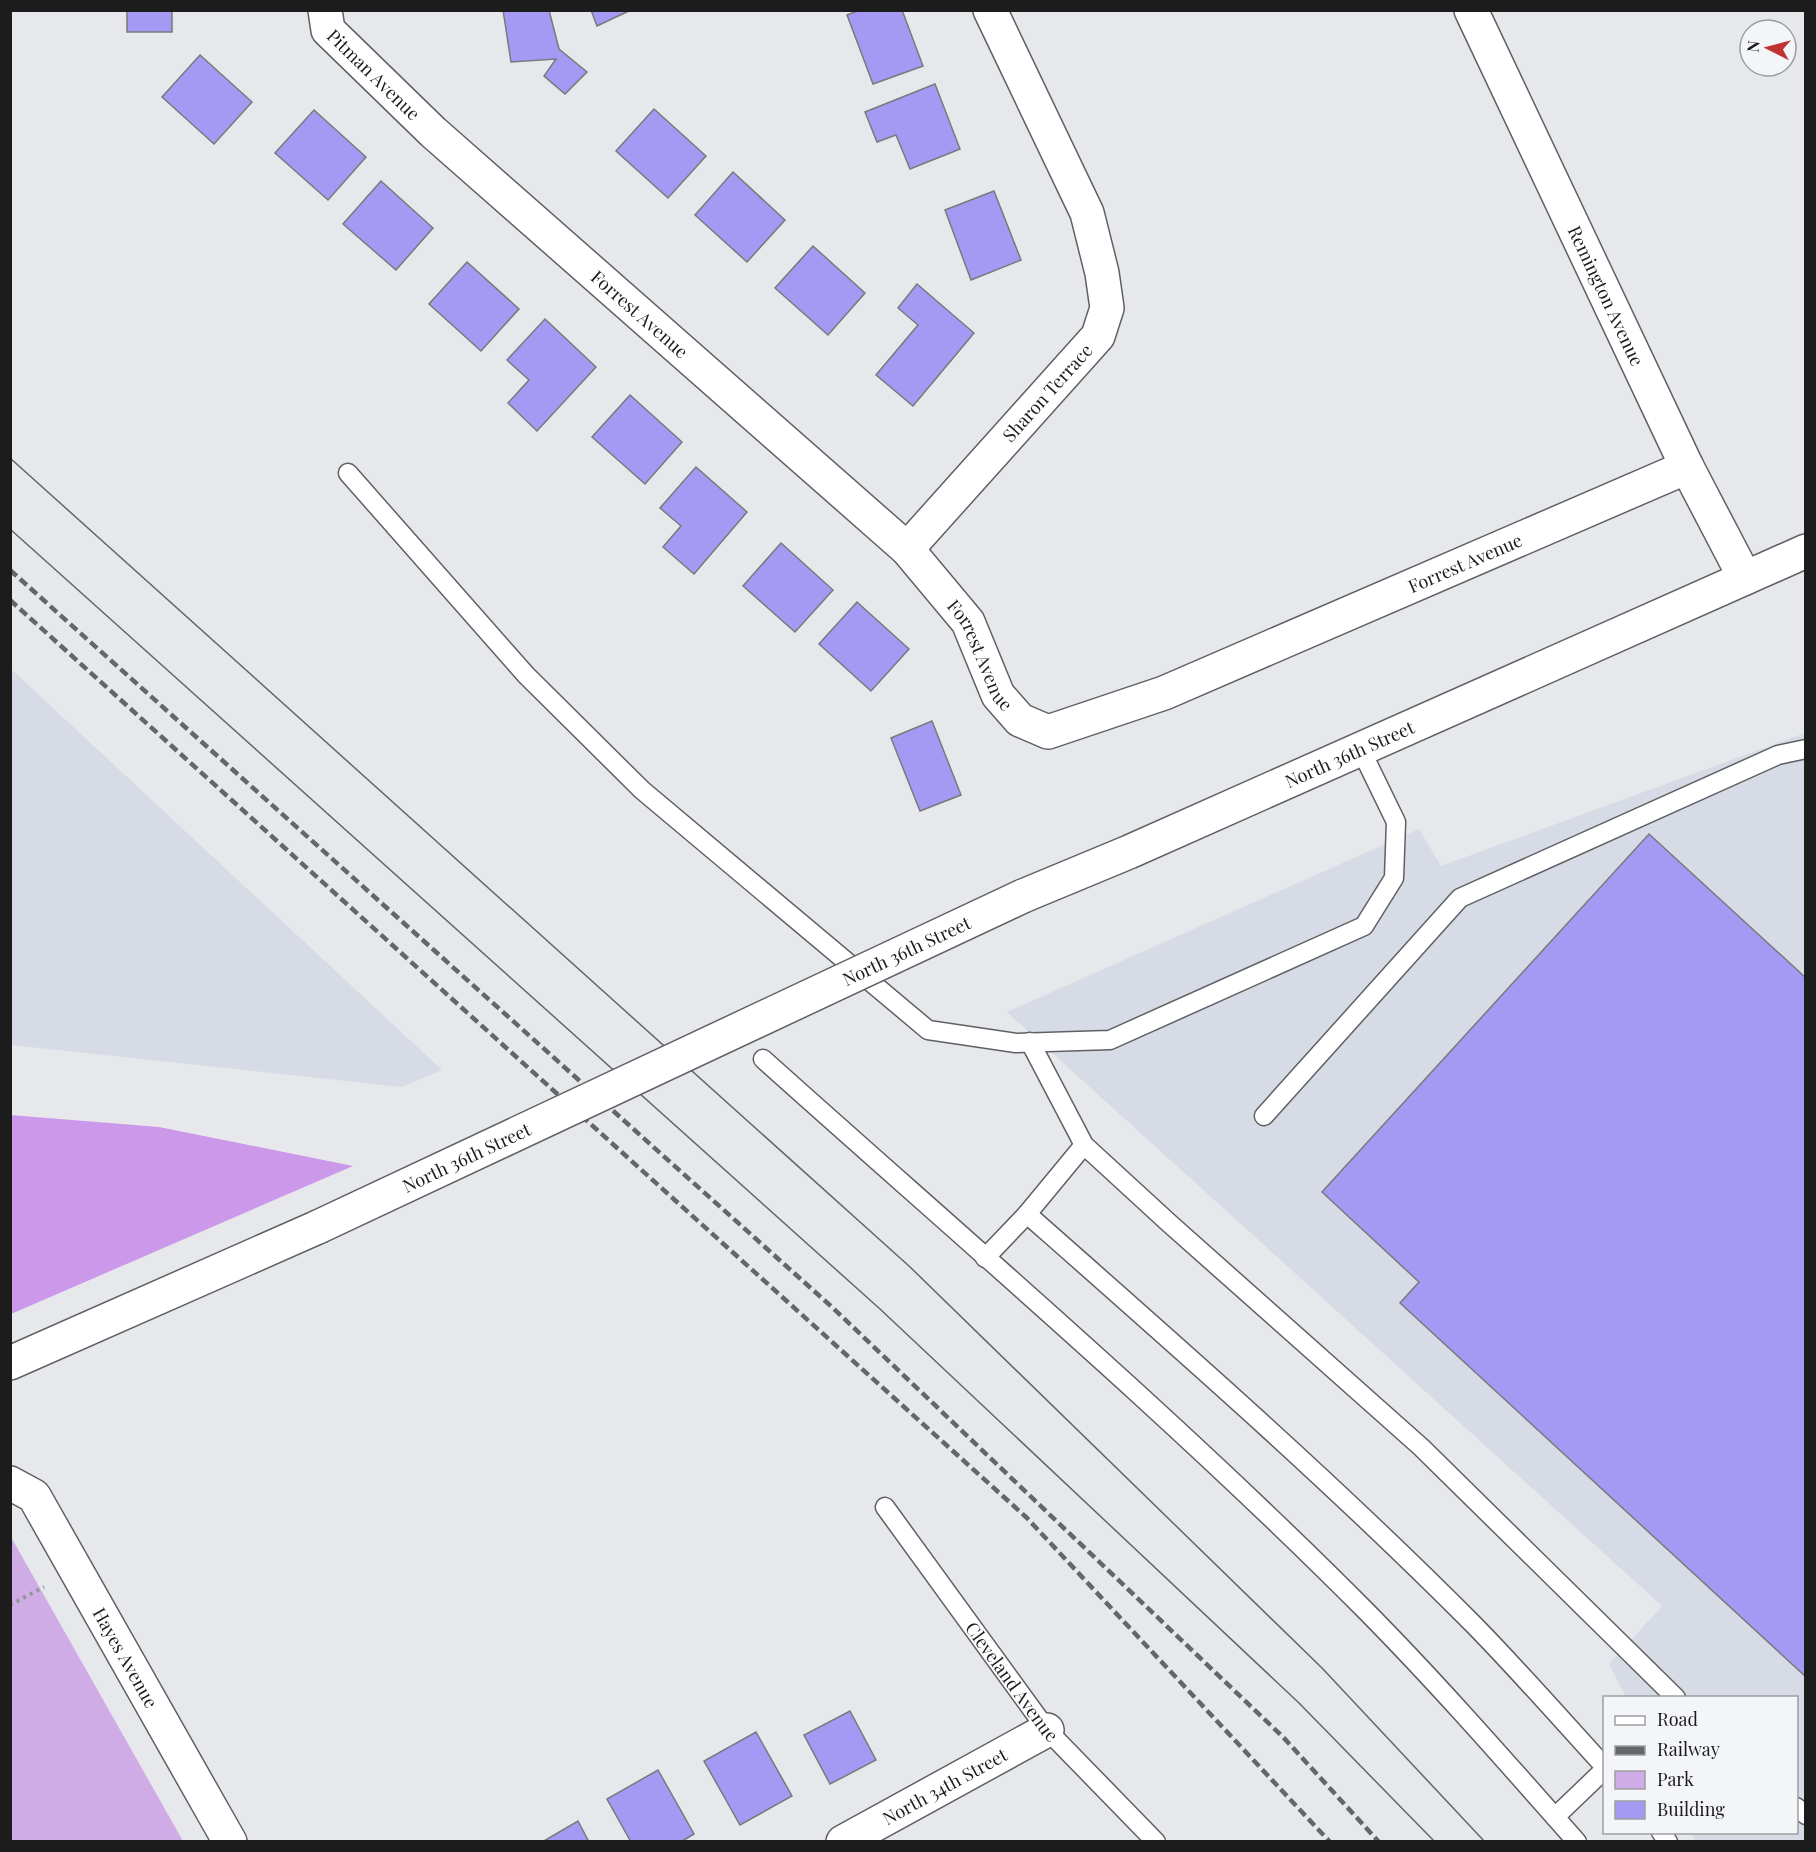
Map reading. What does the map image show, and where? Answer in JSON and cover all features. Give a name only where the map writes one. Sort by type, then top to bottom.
[{"type":"street","name":"Pitman Avenue","points":[[325,10],[328,30],[433,132]]},
{"type":"street","name":"Sharon Terrace","points":[[906,549],[1098,336],[1107,308],[1102,273],[1087,213],[990,10]]},
{"type":"street","name":"Remington Avenue","points":[[1472,10],[1687,467],[1745,578]]},
{"type":"street","name":"Forrest Avenue","points":[[433,132],[906,549],[968,622],[998,695],[1020,720],[1048,732],[1164,693],[1687,467]]},
{"type":"street","name":"North 36th Street","points":[[10,1363],[318,1227],[1023,896],[1361,750],[1806,551]]},
{"type":"street","name":"Hayes Avenue","points":[[10,1483],[34,1496],[230,1842]]},
{"type":"street","name":"North 34th Street","points":[[843,1842],[1047,1730]]},
{"type":"lane","points":[[348,473],[526,675],[642,790],[928,1030],[1016,1043],[1110,1040],[1364,926],[1395,878],[1396,822],[1361,750]]},
{"type":"lane","points":[[1264,1116],[1460,898],[1778,755],[1806,749]]},
{"type":"lane","points":[[1030,1042],[1084,1144],[1169,1223],[1421,1447],[1674,1696]]},
{"type":"lane","points":[[763,1059],[1215,1465],[1365,1611],[1443,1691],[1577,1842]]},
{"type":"lane","points":[[985,1258],[1027,1214],[1084,1144]]},
{"type":"lane","points":[[1027,1214],[1273,1431],[1378,1531],[1476,1627],[1603,1764]]},
{"type":"lane","name":"Cleveland Avenue","points":[[885,1507],[1047,1730],[1156,1842]]},
{"type":"lane","points":[[1555,1817],[1603,1772]]},
{"type":"shaded area","points":[[10,669],[442,1070],[402,1087],[11,1045]]},
{"type":"shaded area","points":[[1805,733],[1805,1841],[1696,1841],[1692,1834],[1798,1834],[1798,1696],[1625,1696],[1609,1664],[1662,1606],[1007,1012],[1419,829],[1441,866]]},
{"type":"shaded area","points":[[10,1115],[159,1127],[353,1166],[11,1314]]},
{"type":"green space","points":[[11,1537],[183,1841],[11,1841]]},
{"type":"building","points":[[127,10],[172,10],[172,32],[127,32]]},
{"type":"building","points":[[503,10],[549,10],[559,49],[587,72],[565,94],[544,76],[556,59],[511,62]]},
{"type":"building","points":[[591,10],[631,10],[597,26]]},
{"type":"building","points":[[860,10],[902,10],[923,66],[873,84],[847,15]]},
{"type":"building","points":[[200,55],[252,102],[214,144],[162,97]]},
{"type":"building","points":[[935,84],[960,149],[910,169],[896,135],[877,142],[865,112]]},
{"type":"building","points":[[654,109],[706,156],[668,198],[616,151]]},
{"type":"building","points":[[314,110],[366,157],[328,200],[275,153]]},
{"type":"building","points":[[733,172],[785,220],[747,262],[695,215]]},
{"type":"building","points":[[381,181],[433,228],[396,270],[343,224]]},
{"type":"building","points":[[994,191],[1021,260],[971,280],[945,210]]},
{"type":"building","points":[[813,246],[865,293],[828,335],[775,288]]},
{"type":"building","points":[[467,262],[519,309],[481,351],[429,304]]},
{"type":"building","points":[[917,284],[974,333],[913,406],[876,375],[918,325],[898,308]]},
{"type":"building","points":[[545,319],[596,367],[537,431],[508,403],[529,380],[507,360]]},
{"type":"building","points":[[630,395],[682,442],[645,484],[592,437]]},
{"type":"building","points":[[696,467],[747,512],[694,574],[663,547],[681,526],[660,508]]},
{"type":"building","points":[[781,543],[833,590],[795,632],[743,586]]},
{"type":"building","points":[[857,602],[909,649],[871,691],[819,644]]},
{"type":"building","points":[[932,721],[961,795],[920,811],[891,738]]},
{"type":"building","points":[[1649,834],[1806,978],[1806,1677],[1400,1303],[1419,1282],[1322,1192]]},
{"type":"building","points":[[850,1711],[876,1760],[830,1784],[804,1735]]},
{"type":"building","points":[[756,1732],[792,1796],[740,1825],[704,1761]]},
{"type":"building","points":[[658,1770],[694,1834],[681,1842],[631,1842],[607,1799]]},
{"type":"building","points":[[578,1821],[589,1842],[542,1842]]},
{"type":"tram line","points":[[10,458],[909,1266],[1322,1668],[1485,1842]]},
{"type":"tram line","points":[[10,529],[880,1309],[1299,1703],[1435,1842]]},
{"type":"railway","points":[[10,570],[833,1308],[1283,1737],[1379,1842]]},
{"type":"railway","points":[[10,600],[1026,1517],[1330,1842]]}]
